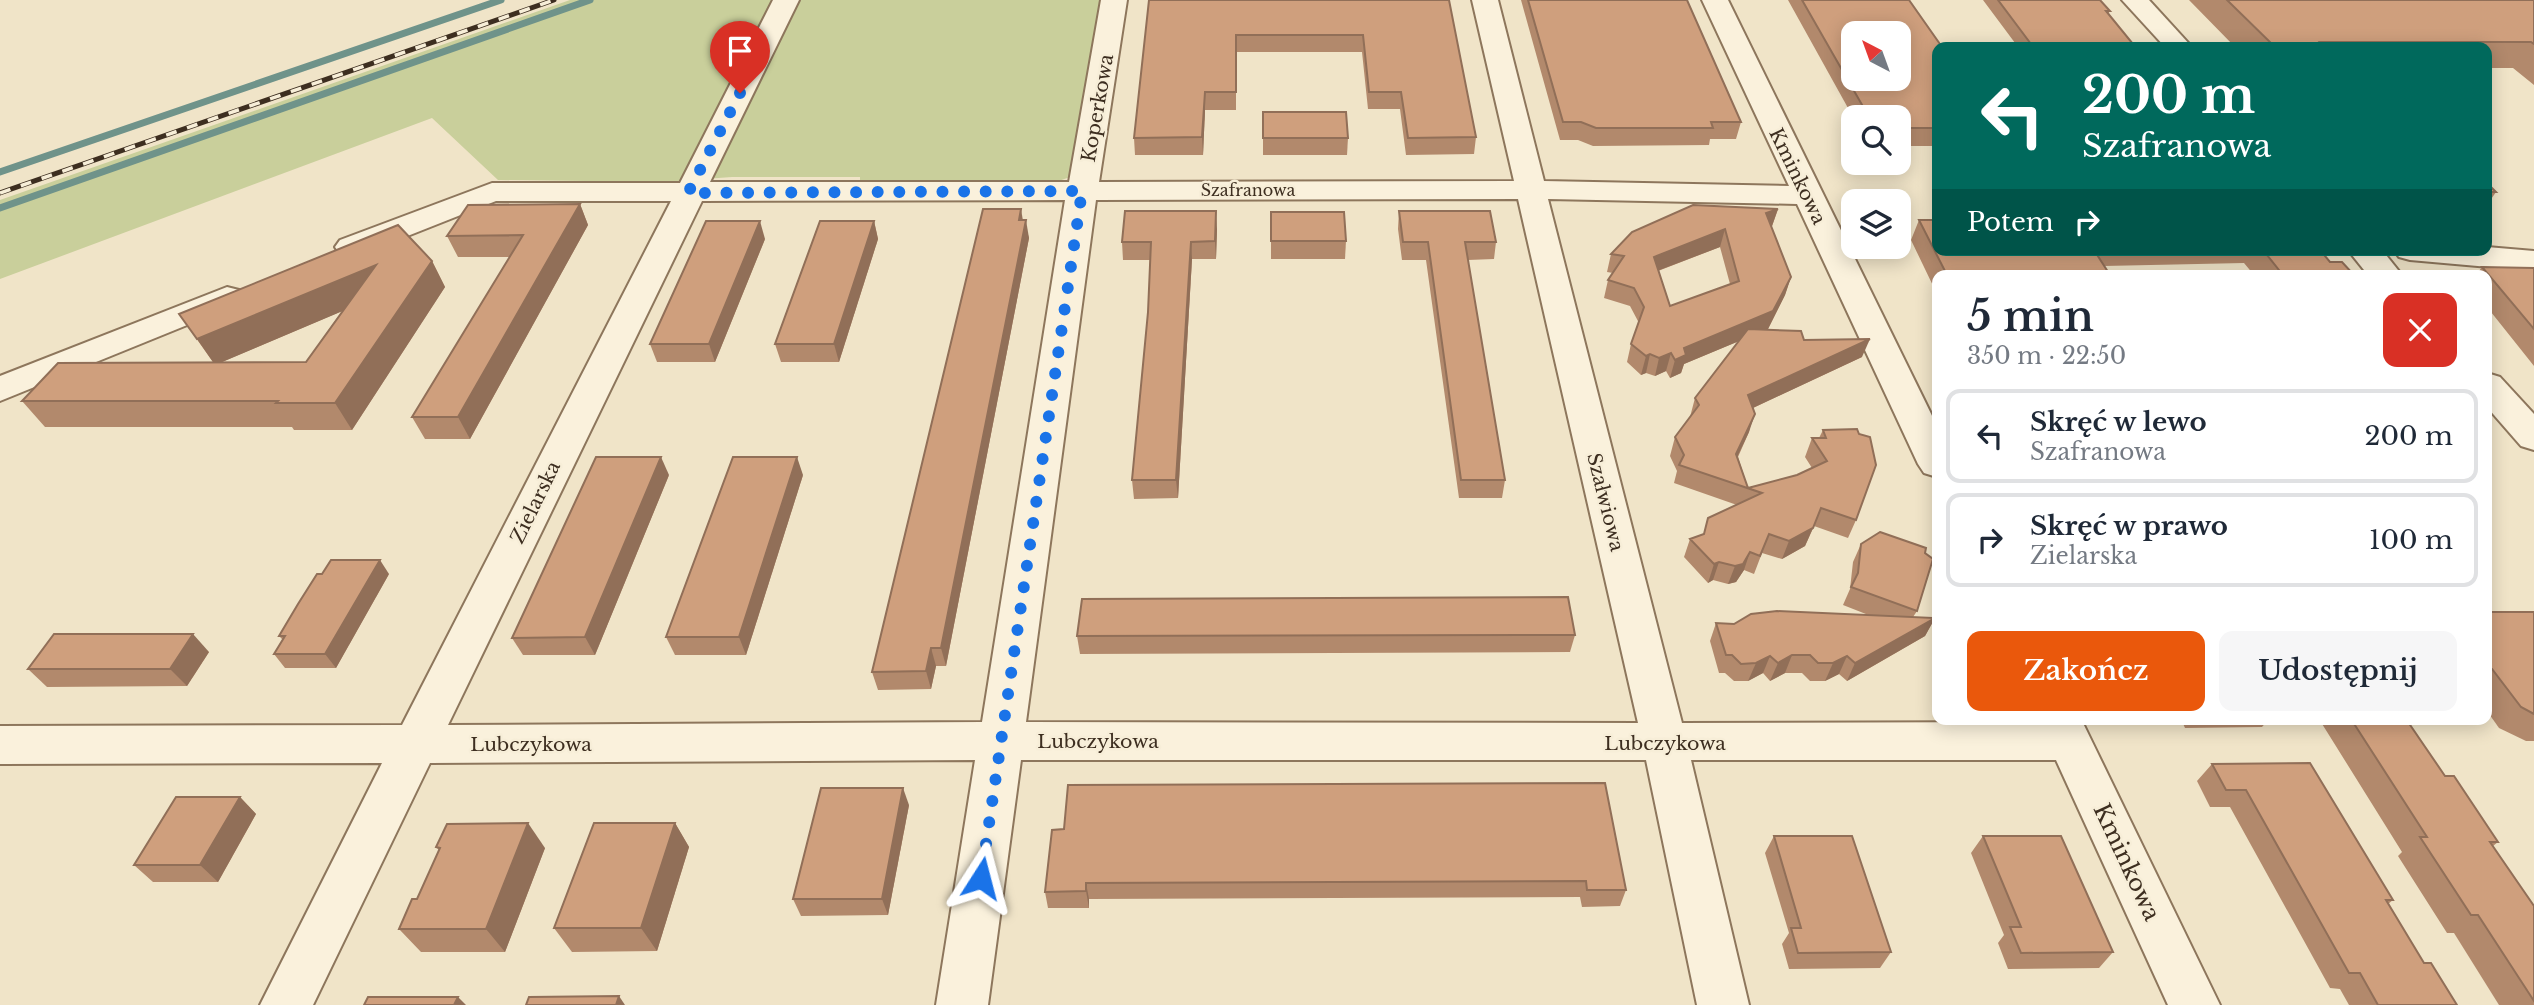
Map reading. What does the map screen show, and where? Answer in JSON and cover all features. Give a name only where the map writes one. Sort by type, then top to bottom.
[{"type":"street","name":"Zielarska","points":[[286,1005],[786,0]]},
{"type":"street","name":"Koperkowa","points":[[962,1005],[1082,191],[1114,0]]},
{"type":"street","name":"Szałwiowa","points":[[1485,0],[1665,744],[1723,1005]]},
{"type":"street","name":"Kminkowa","points":[[1715,0],[1932,453]]},
{"type":"street","points":[[2135,0],[2174,42]]},
{"type":"street","name":"Szafranowa","points":[[325,258],[492,192],[1531,190],[1809,195]]},
{"type":"street","points":[[2369,256],[2382,270]]},
{"type":"street","points":[[2478,256],[2534,261]]},
{"type":"street","points":[[0,389],[250,288]]},
{"type":"street","points":[[2492,391],[2534,437]]},
{"type":"street","name":"Kminkowa","points":[[2064,730],[2194,1005]]},
{"type":"street","name":"Lubczykowa","points":[[0,745],[1002,741],[1665,744],[2064,730]]},
{"type":"green space","points":[[570,0],[1104,0],[1073,176],[1050,184],[1050,180],[860,181],[860,177],[732,177],[663,182],[498,180],[432,118],[0,279],[0,200]]},
{"type":"building","points":[[1149,0],[1449,0],[1476,137],[1408,138],[1401,92],[1369,92],[1363,35],[1236,35],[1236,92],[1205,92],[1202,137],[1134,138]]},
{"type":"building","points":[[1528,0],[1687,0],[1741,122],[1711,122],[1713,128],[1596,128],[1581,122],[1563,122]]},
{"type":"building","points":[[1802,0],[1909,0],[1938,42],[1932,42],[1932,128],[1911,128],[1911,105],[1862,105],[1854,91],[1911,91],[1911,21],[1841,21],[1841,68]]},
{"type":"building","points":[[1998,0],[2100,0],[2131,42],[2030,42]]},
{"type":"building","points":[[2227,0],[2534,0],[2534,44],[2270,42]]},
{"type":"building","points":[[1263,112],[1346,112],[1348,138],[1263,138]]},
{"type":"building","points":[[580,204],[458,417],[412,417],[523,235],[447,236],[468,205]]},
{"type":"building","points":[[1693,205],[1778,209],[1766,213],[1791,277],[1773,311],[1684,348],[1686,355],[1675,360],[1671,353],[1659,358],[1650,354],[1646,356],[1631,344],[1644,307],[1634,288],[1608,280],[1624,256],[1611,254],[1632,232]],"holes":[[[1725,229],[1739,281],[1670,306],[1654,257]]]},
{"type":"building","points":[[983,209],[1021,209],[1019,220],[1026,220],[941,648],[931,648],[926,671],[872,672]]},
{"type":"building","points":[[1125,211],[1216,211],[1215,241],[1191,242],[1176,480],[1132,480],[1148,312],[1151,242],[1122,242]]},
{"type":"building","points":[[1399,211],[1490,211],[1496,242],[1465,242],[1505,480],[1461,480],[1428,242],[1403,242]]},
{"type":"building","points":[[1271,212],[1344,212],[1346,241],[1271,241]]},
{"type":"building","points":[[1919,220],[1932,220],[1932,246]]},
{"type":"building","points":[[706,221],[760,221],[709,344],[650,344]]},
{"type":"building","points":[[820,221],[874,221],[834,344],[775,344]]},
{"type":"building","points":[[398,225],[432,261],[335,403],[22,401],[58,363],[306,362],[376,265],[197,339],[179,314]]},
{"type":"building","points":[[1937,256],[2098,256],[2107,270],[1944,270]]},
{"type":"building","points":[[2268,256],[2325,256],[2330,262],[2342,262],[2349,270],[2279,270]]},
{"type":"building","points":[[2482,267],[2534,268],[2534,329],[2492,279],[2492,270],[2485,270]]},
{"type":"building","points":[[1748,329],[1801,331],[1804,340],[1870,339],[1748,395],[1755,414],[1736,454],[1748,488],[1797,475],[1827,461],[1812,438],[1826,438],[1823,430],[1857,429],[1859,434],[1870,437],[1876,465],[1856,520],[1821,508],[1813,528],[1789,541],[1769,534],[1760,556],[1750,552],[1743,564],[1714,564],[1690,539],[1704,534],[1708,518],[1762,493],[1679,465],[1684,455],[1675,437],[1699,405],[1695,398]]},
{"type":"building","points":[[596,457],[661,457],[585,637],[512,638]]},
{"type":"building","points":[[733,457],[797,457],[739,637],[666,637]]},
{"type":"building","points":[[1880,532],[1926,548],[1925,553],[1932,558],[1932,562],[1917,611],[1851,587],[1858,573],[1861,544]]},
{"type":"building","points":[[331,560],[380,560],[325,654],[274,654],[285,636],[279,636],[298,604],[317,574],[322,574]]},
{"type":"building","points":[[1568,597],[1575,635],[1077,636],[1082,599]]},
{"type":"building","points":[[1777,611],[1932,620],[1855,663],[1847,656],[1833,663],[1818,663],[1810,655],[1792,655],[1778,663],[1770,656],[1756,663],[1741,664],[1732,655],[1726,655],[1716,623],[1734,624],[1751,614]]},
{"type":"building","points":[[2492,612],[2534,612],[2534,714],[2521,707],[2492,669]]},
{"type":"building","points":[[54,634],[193,634],[170,669],[28,669]]},
{"type":"building","points":[[2355,725],[2410,725],[2445,776],[2454,776],[2498,842],[2490,842],[2534,906],[2534,1001],[2478,915],[2471,915],[2420,837],[2427,837]]},
{"type":"building","points":[[2310,763],[2393,900],[2386,900],[2424,963],[2431,963],[2457,1005],[2378,1005],[2360,973],[2349,973],[2246,790],[2226,790],[2212,764]]},
{"type":"building","points":[[1605,783],[1626,890],[1587,890],[1586,881],[1086,883],[1086,891],[1045,892],[1052,830],[1064,829],[1068,785]]},
{"type":"building","points":[[821,788],[903,788],[882,899],[793,899]]},
{"type":"building","points":[[176,797],[240,797],[200,865],[134,865]]},
{"type":"building","points":[[528,823],[486,929],[399,929],[412,899],[417,899],[440,848],[436,847],[447,824]]},
{"type":"building","points":[[594,823],[675,823],[641,928],[554,928]]},
{"type":"building","points":[[1774,836],[1852,836],[1891,952],[1798,953],[1791,928],[1801,928]]},
{"type":"building","points":[[1983,836],[2061,836],[2113,952],[2021,953],[2010,927],[2021,927]]},
{"type":"building","points":[[619,996],[616,1005],[526,1005],[529,997]]},
{"type":"building","points":[[368,997],[458,997],[454,1005],[364,1005]]},
{"type":"waterway","points":[[0,172],[501,0]]},
{"type":"waterway","points":[[0,208],[590,0]]},
{"type":"railway","points":[[0,193],[554,0]]},
{"type":"route","points":[[740,93],[688,193],[1082,191],[981,878]]}]
